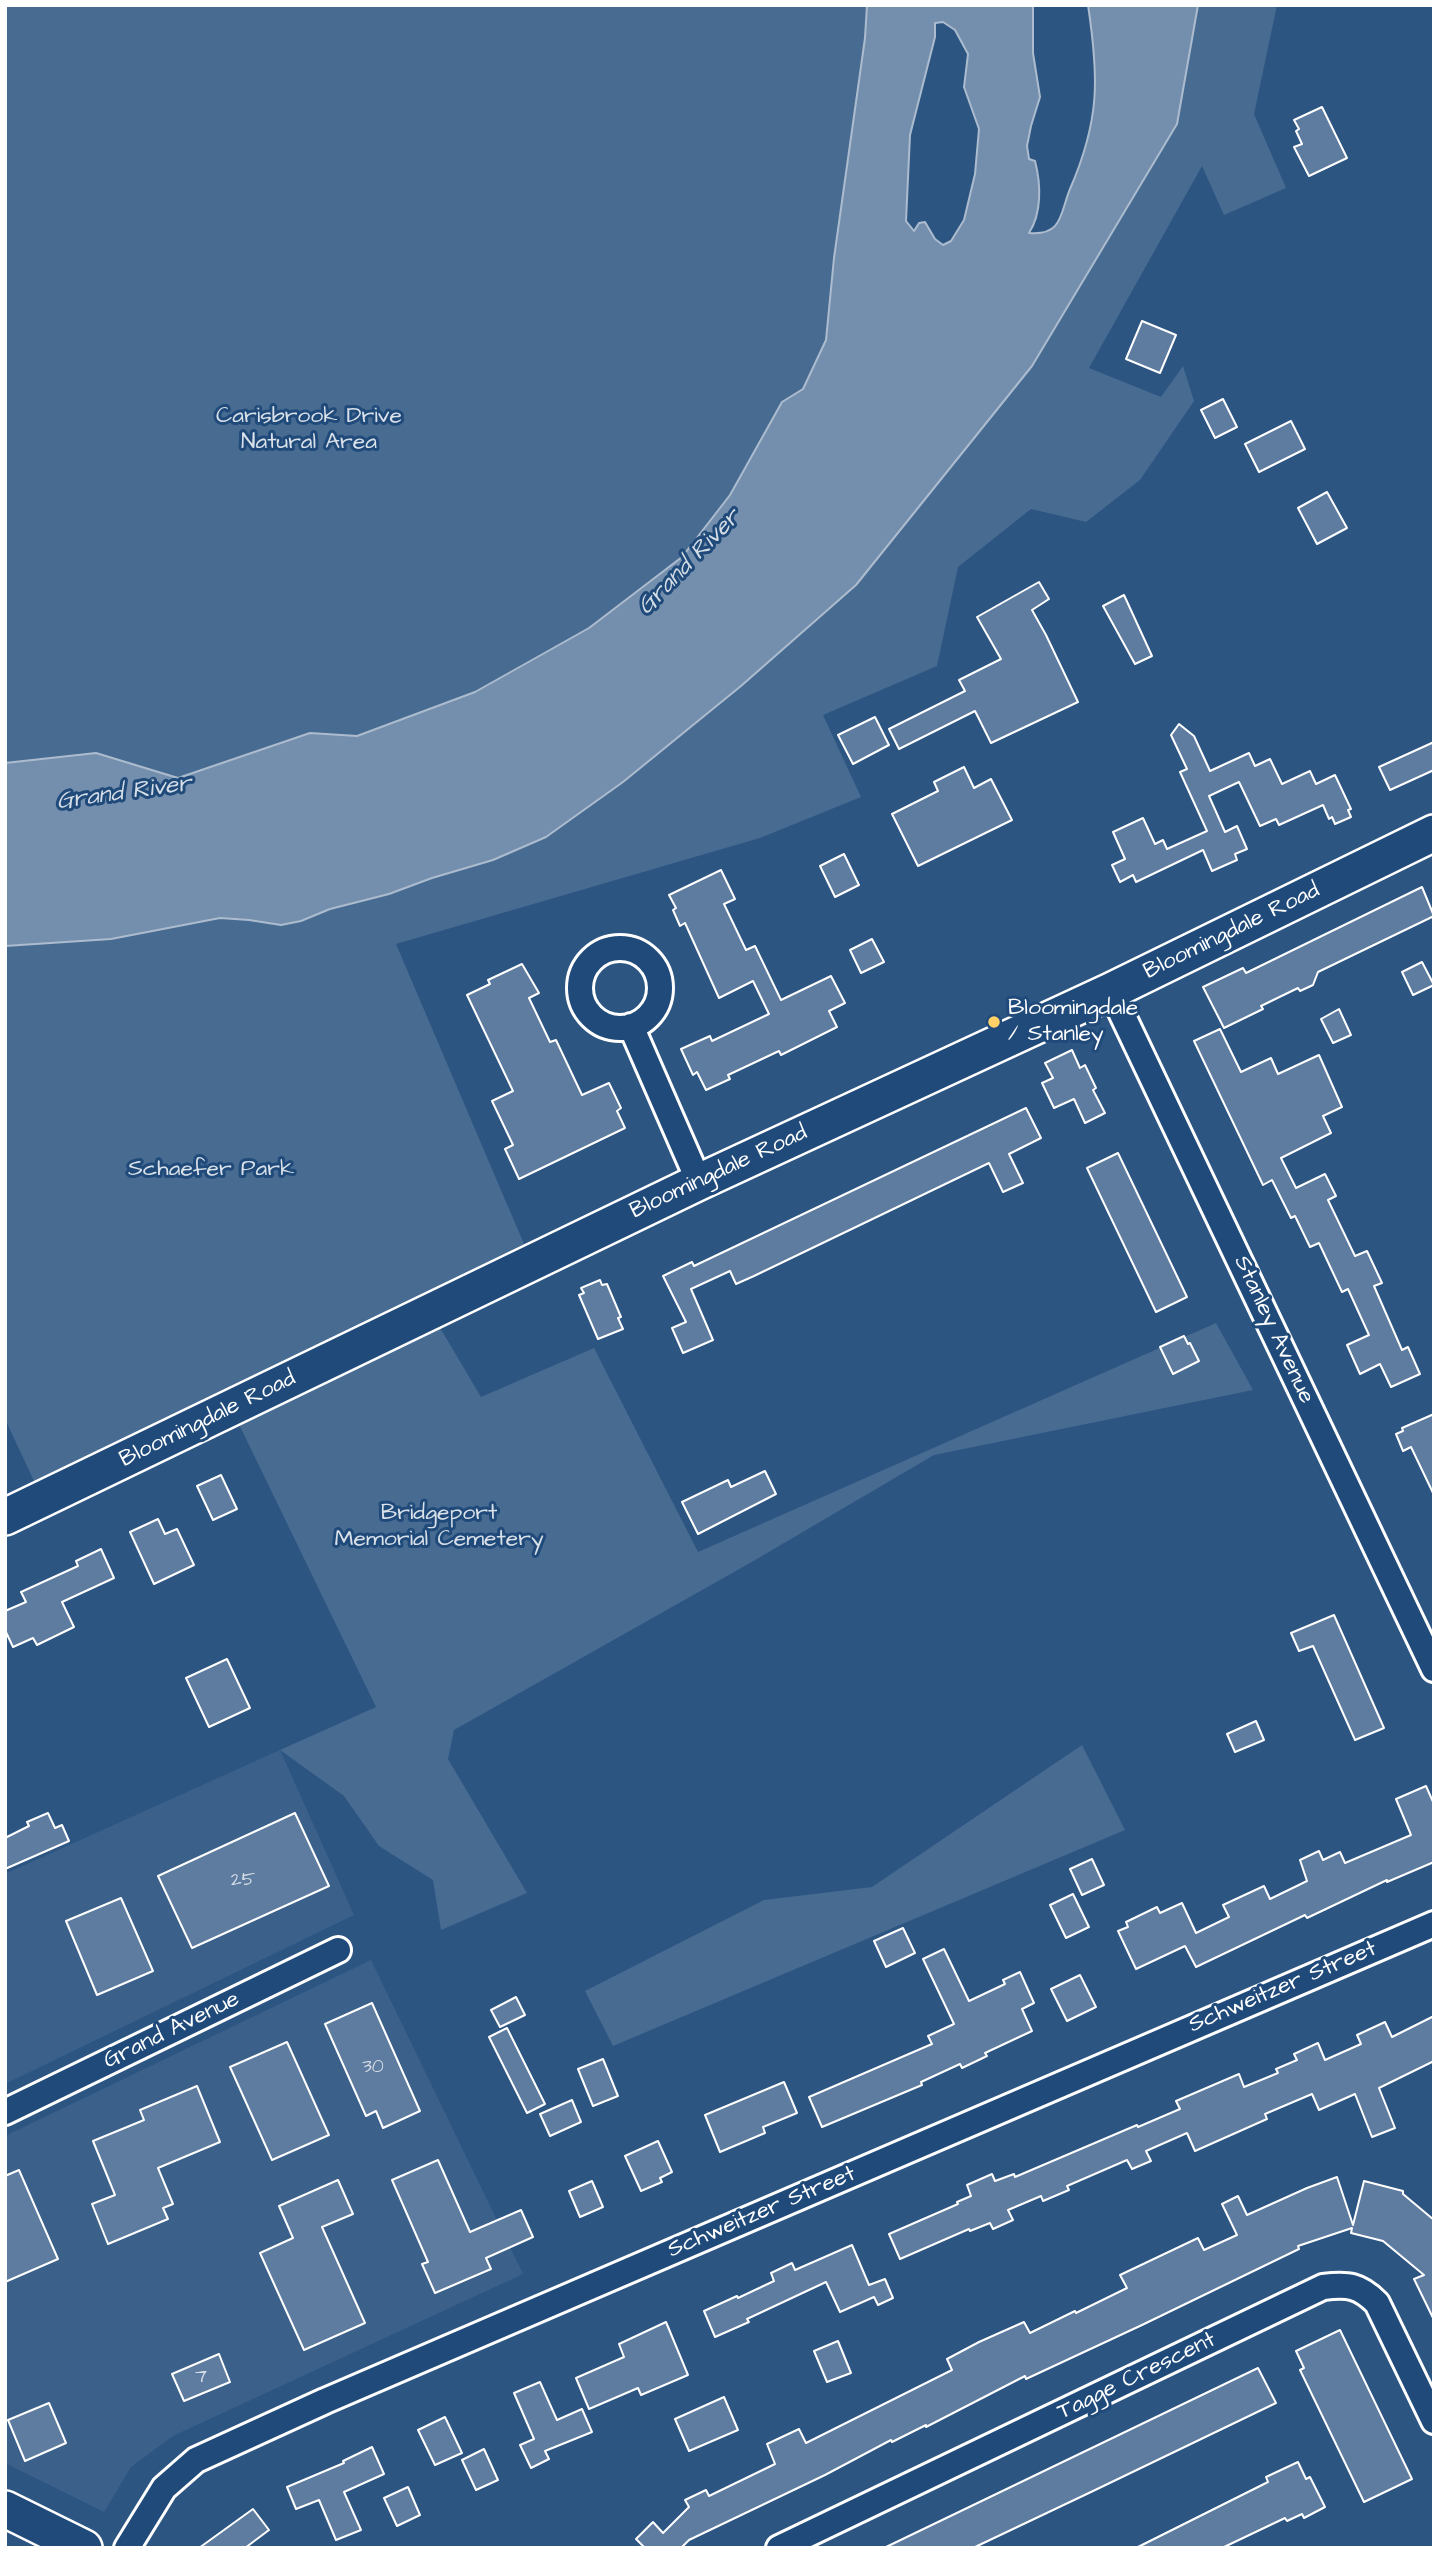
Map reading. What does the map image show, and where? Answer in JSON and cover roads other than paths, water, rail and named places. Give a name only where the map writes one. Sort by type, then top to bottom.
[{"type":"main road","name":"Bloomingdale Road","points":[[5,1517],[699,1182],[1111,991],[1434,833]]},
{"type":"main road","points":[[5,2509],[84,2548]]},
{"type":"street","name":"Stanley Avenue","points":[[1111,991],[1434,1669]]},
{"type":"street","points":[[631,1026],[699,1182]]},
{"type":"street","name":"Schweitzer Street","points":[[127,2548],[164,2488],[196,2460],[325,2401],[1434,1924]]},
{"type":"street","name":"Grand Avenue","points":[[5,2112],[338,1950]]},
{"type":"street","name":"Tagge Crescent","points":[[779,2548],[1323,2287],[1344,2285],[1364,2291],[1377,2304],[1434,2421]]},
{"type":"water","name":"Grand River","points":[[867,5],[1033,5],[1033,53],[1040,97],[1027,146],[1029,159],[1035,161],[1039,198],[1036,217],[1029,233],[1040,233],[1054,227],[1058,221],[1080,164],[1092,120],[1095,77],[1088,5],[1198,5],[1177,124],[1032,366],[856,585],[741,686],[623,782],[546,837],[493,860],[281,925],[220,918],[111,939],[5,946],[5,763],[96,753],[178,778],[310,733],[357,736],[475,692],[589,628],[682,557],[730,495],[782,402],[803,389],[826,340],[834,258],[865,38]],"holes":[[[943,22],[955,30],[968,54],[964,87],[979,129],[975,174],[964,220],[951,241],[943,245],[935,239],[925,222],[919,223],[914,231],[906,221],[910,135],[935,37],[935,23]]]},
{"type":"place","name":"Bloomingdale / Stanley","points":[[994,1022]]},
{"type":"park label","name":"Carisbrook Drive Natural Area","points":[[309,430]]},
{"type":"park label","name":"Schaefer Park","points":[[211,1170]]},
{"type":"park label","name":"Bridgeport Memorial Cemetery","points":[[439,1527]]}]
